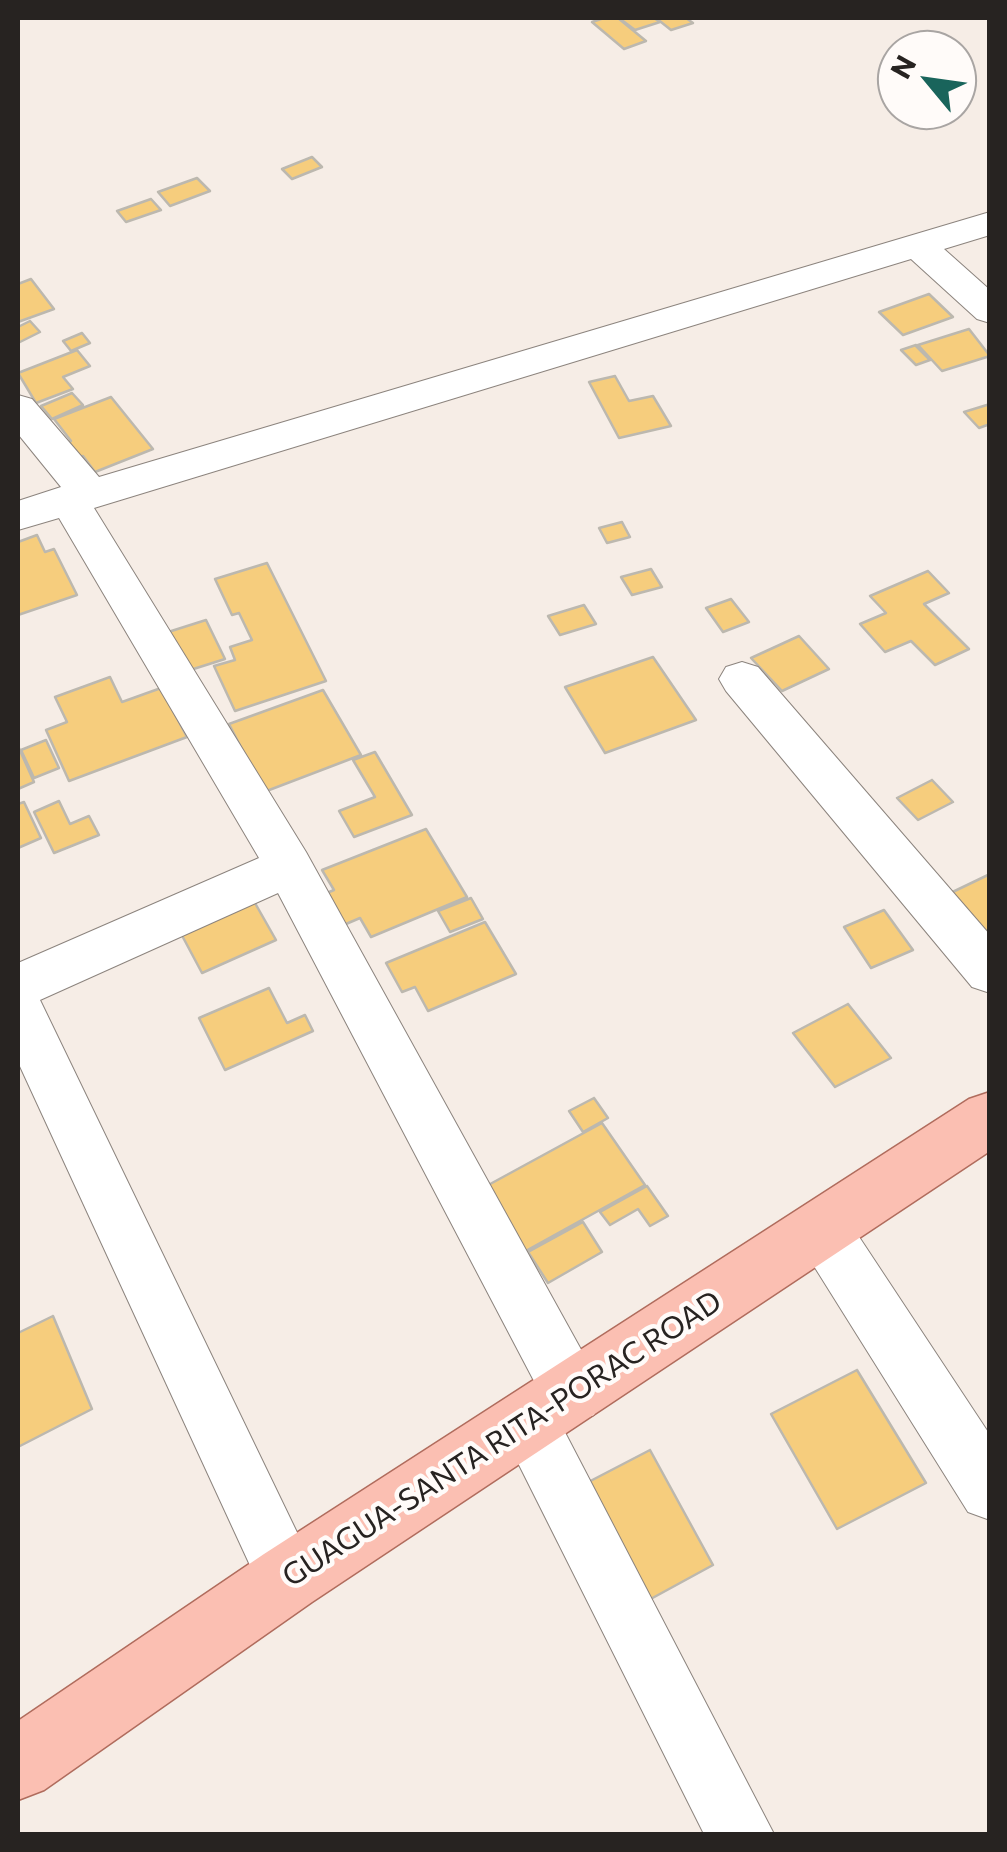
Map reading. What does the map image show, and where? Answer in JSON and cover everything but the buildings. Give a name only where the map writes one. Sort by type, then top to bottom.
[{"type":"main road","name":"GUAGUA-SANTA RITA-PORAC ROAD","points":[[18,1764],[288,1578],[990,1118]]},
{"type":"street","points":[[18,516],[990,223]]},
{"type":"street","points":[[919,246],[990,311]]},
{"type":"street","points":[[18,408],[78,496],[289,866],[551,1408],[740,1834]]},
{"type":"street","points":[[742,679],[990,972]]},
{"type":"street","points":[[18,986],[289,866]]},
{"type":"street","points":[[18,1007],[288,1578]]},
{"type":"street","points":[[822,1229],[990,1490]]}]
